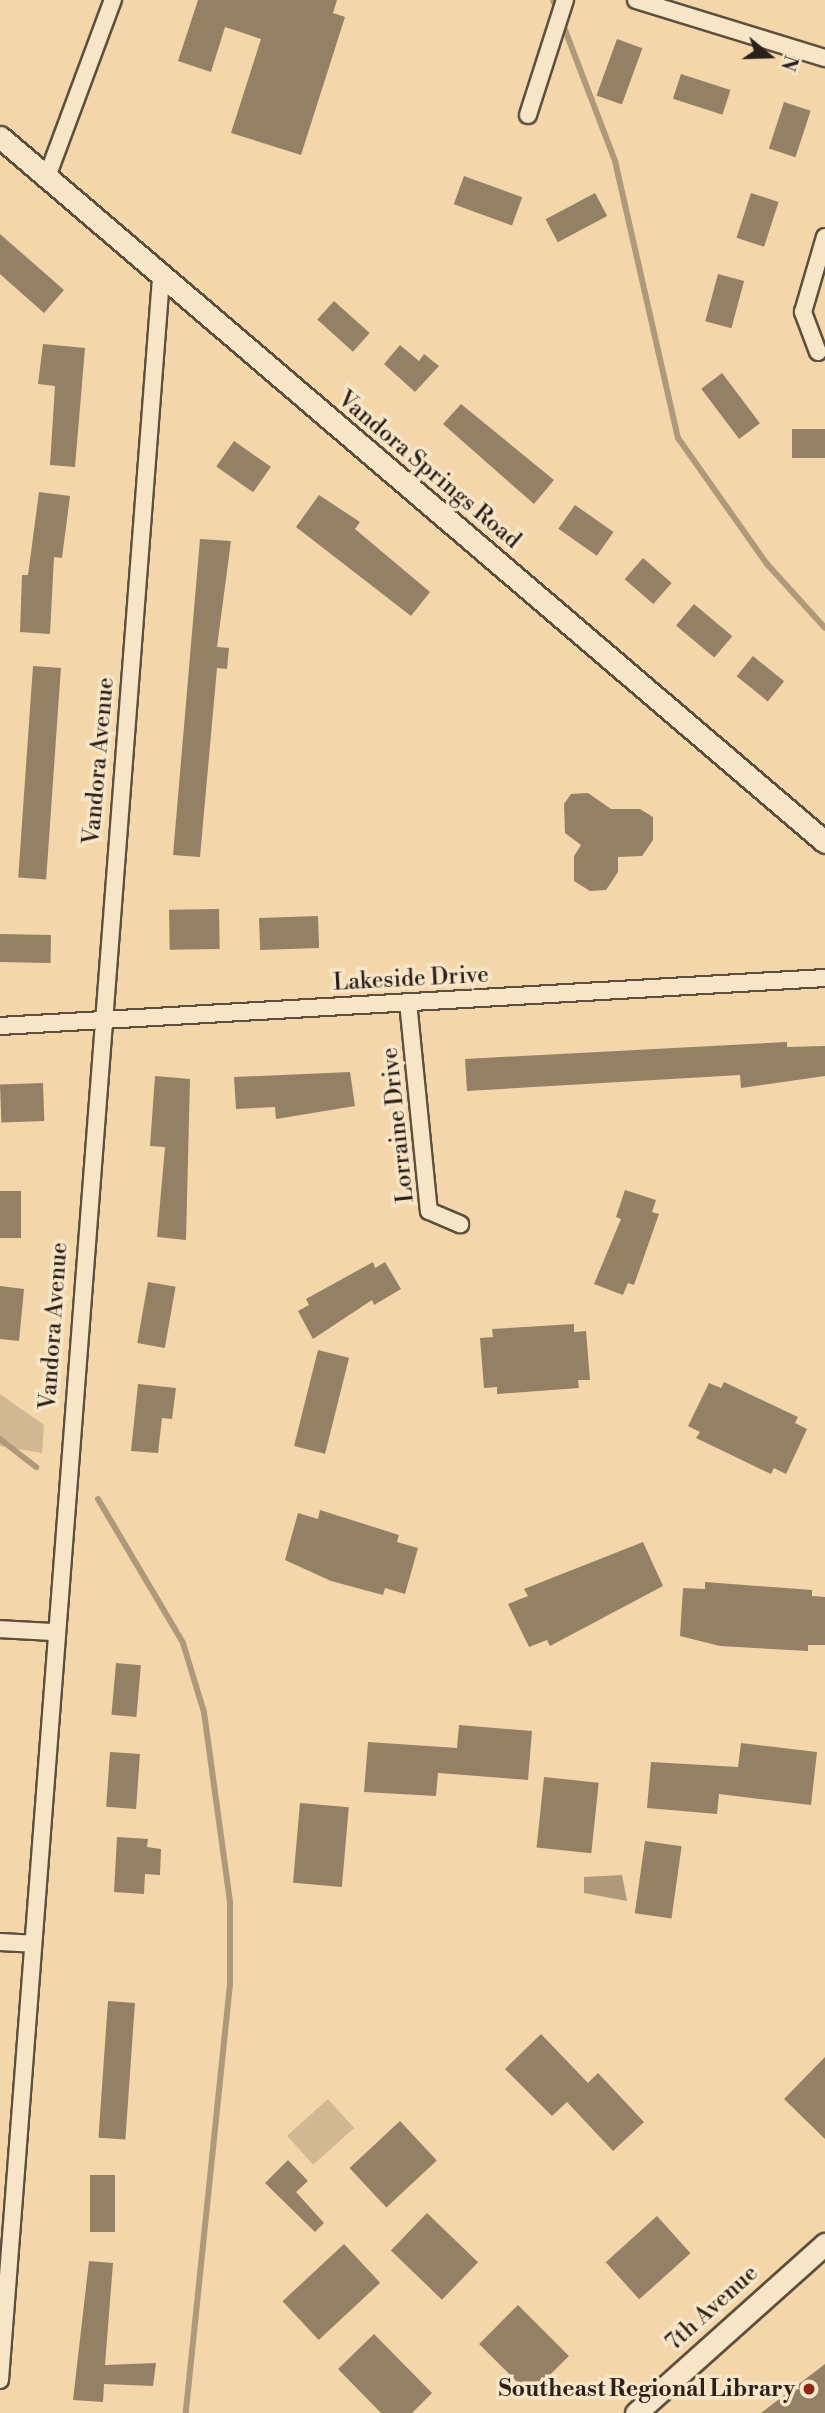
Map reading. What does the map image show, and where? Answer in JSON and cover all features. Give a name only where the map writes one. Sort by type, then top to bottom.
[{"type":"street","points":[[47,177],[113,0]]},
{"type":"street","points":[[528,115],[565,0]]},
{"type":"street","points":[[636,0],[825,58]]},
{"type":"street","name":"Vandora Springs Road","points":[[0,137],[825,842]]},
{"type":"street","points":[[818,352],[803,312],[825,237]]},
{"type":"street","name":"Vandora Avenue","points":[[0,2380],[33,1944],[53,1632],[161,277]]},
{"type":"street","name":"Lakeside Drive","points":[[0,1026],[825,978]]},
{"type":"street","name":"Lorraine Drive","points":[[408,1002],[429,1211],[460,1224]]},
{"type":"street","points":[[0,1629],[53,1632]]},
{"type":"street","points":[[0,1942],[33,1944]]},
{"type":"street","name":"7th Avenue","points":[[636,2413],[825,2244]]},
{"type":"shaded area","points":[[0,1394],[44,1425],[42,1453],[0,1446]]},
{"type":"shaded area","points":[[622,1875],[627,1901],[584,1893],[584,1877]]},
{"type":"shaded area","points":[[328,2099],[354,2128],[313,2165],[287,2136]]},
{"type":"building","points":[[198,0],[337,0],[333,13],[345,17],[301,155],[231,133],[261,39],[225,27],[211,72],[178,61]]},
{"type":"building","points":[[617,39],[642,48],[622,105],[596,95]]},
{"type":"building","points":[[681,74],[730,90],[722,115],[673,99]]},
{"type":"building","points":[[784,102],[811,111],[795,157],[769,149]]},
{"type":"building","points":[[464,176],[522,197],[512,225],[454,204]]},
{"type":"building","points":[[595,193],[607,216],[558,242],[546,219]]},
{"type":"building","points":[[751,193],[779,202],[764,247],[736,238]]},
{"type":"building","points":[[0,234],[64,290],[44,313],[0,274]]},
{"type":"building","points":[[718,274],[744,281],[731,328],[705,321]]},
{"type":"building","points":[[334,301],[370,333],[353,352],[317,320]]},
{"type":"building","points":[[43,344],[85,348],[75,467],[50,465],[55,386],[38,384]]},
{"type":"building","points":[[400,345],[419,361],[424,354],[439,366],[415,392],[384,364]]},
{"type":"building","points":[[722,373],[760,423],[739,439],[701,389]]},
{"type":"building","points":[[461,404],[554,480],[534,504],[443,424]]},
{"type":"building","points":[[792,429],[825,429],[825,458],[792,458]]},
{"type":"building","points":[[234,441],[271,467],[253,492],[216,466]]},
{"type":"building","points":[[39,492],[70,496],[62,558],[54,557],[50,634],[20,632],[22,575],[28,575]]},
{"type":"building","points":[[319,495],[360,522],[355,529],[430,592],[411,616],[296,527]]},
{"type":"building","points":[[575,505],[614,532],[597,556],[558,529]]},
{"type":"building","points":[[200,539],[231,541],[217,647],[229,648],[227,669],[217,668],[200,857],[173,855]]},
{"type":"building","points":[[643,558],[672,583],[653,604],[625,579]]},
{"type":"building","points":[[694,604],[732,636],[714,658],[676,625]]},
{"type":"building","points":[[753,656],[784,681],[768,701],[737,676]]},
{"type":"building","points":[[33,666],[61,668],[46,879],[18,877]]},
{"type":"building","points":[[588,793],[611,809],[640,809],[653,817],[653,840],[642,856],[618,857],[618,872],[606,890],[590,891],[574,881],[574,856],[581,845],[565,833],[564,804],[571,794]]},
{"type":"building","points":[[219,909],[220,949],[170,950],[169,910]]},
{"type":"building","points":[[318,916],[319,948],[260,950],[259,918]]},
{"type":"building","points":[[0,934],[51,935],[51,963],[0,962]]},
{"type":"building","points":[[787,1042],[787,1047],[825,1046],[825,1076],[741,1088],[740,1075],[467,1091],[465,1059]]},
{"type":"building","points":[[350,1072],[355,1106],[276,1119],[275,1107],[236,1109],[234,1077]]},
{"type":"building","points":[[155,1076],[190,1079],[186,1240],[157,1237],[165,1147],[150,1146]]},
{"type":"building","points":[[43,1083],[44,1121],[1,1122],[0,1085]]},
{"type":"building","points":[[625,1190],[656,1200],[652,1212],[659,1214],[634,1285],[628,1283],[623,1295],[594,1284],[621,1219],[616,1217]]},
{"type":"building","points":[[0,1191],[21,1191],[21,1238],[0,1238]]},
{"type":"building","points":[[373,1262],[375,1268],[385,1262],[401,1289],[374,1305],[372,1300],[313,1339],[298,1311],[309,1305],[306,1299]]},
{"type":"building","points":[[148,1282],[176,1287],[165,1348],[137,1343]]},
{"type":"building","points":[[0,1286],[24,1289],[19,1341],[0,1339]]},
{"type":"building","points":[[574,1324],[574,1332],[586,1331],[590,1380],[578,1380],[579,1388],[497,1394],[497,1387],[484,1388],[480,1338],[493,1337],[492,1329]]},
{"type":"building","points":[[318,1350],[349,1358],[325,1454],[294,1446]]},
{"type":"building","points":[[724,1382],[798,1417],[795,1423],[807,1429],[786,1474],[774,1468],[771,1474],[696,1438],[700,1432],[688,1426],[709,1383],[721,1388]]},
{"type":"building","points":[[138,1384],[176,1388],[172,1419],[162,1418],[158,1453],[131,1451]]},
{"type":"building","points":[[320,1510],[399,1535],[397,1542],[418,1548],[405,1594],[385,1588],[383,1595],[331,1581],[285,1560],[298,1513],[318,1519]]},
{"type":"building","points":[[643,1542],[663,1586],[550,1646],[547,1640],[529,1647],[508,1604],[528,1596],[524,1589]]},
{"type":"building","points":[[705,1582],[812,1590],[812,1596],[825,1597],[825,1645],[808,1645],[808,1651],[720,1646],[680,1636],[683,1588],[705,1589]]},
{"type":"building","points":[[116,1663],[141,1665],[136,1717],[111,1715]]},
{"type":"building","points":[[459,1725],[532,1731],[528,1780],[438,1773],[436,1796],[364,1792],[368,1742],[457,1748]]},
{"type":"building","points":[[741,1743],[817,1752],[811,1805],[719,1794],[717,1814],[647,1808],[651,1762],[738,1767]]},
{"type":"building","points":[[110,1752],[140,1754],[136,1809],[106,1807]]},
{"type":"building","points":[[544,1777],[599,1783],[591,1853],[537,1848]]},
{"type":"building","points":[[300,1803],[349,1807],[342,1887],[293,1883]]},
{"type":"building","points":[[117,1837],[148,1839],[147,1847],[161,1849],[160,1875],[145,1874],[144,1894],[114,1892]]},
{"type":"building","points":[[645,1841],[682,1846],[671,1918],[635,1913]]},
{"type":"building","points":[[108,2001],[135,2003],[125,2140],[98,2138]]},
{"type":"building","points":[[541,2034],[588,2083],[598,2073],[644,2122],[613,2151],[567,2102],[552,2116],[505,2069]]},
{"type":"building","points":[[825,2057],[825,2139],[784,2099]]},
{"type":"building","points":[[400,2121],[437,2160],[386,2208],[350,2168]]},
{"type":"building","points":[[288,2160],[308,2181],[296,2192],[324,2223],[315,2232],[265,2183]]},
{"type":"building","points":[[90,2175],[115,2175],[115,2232],[90,2232]]},
{"type":"building","points":[[427,2213],[478,2262],[442,2300],[391,2250]]},
{"type":"building","points":[[657,2216],[690,2253],[639,2299],[606,2262]]},
{"type":"building","points":[[344,2244],[380,2283],[319,2340],[283,2301]]},
{"type":"building","points":[[89,2261],[113,2263],[105,2365],[156,2363],[153,2386],[104,2384],[103,2402],[73,2400]]},
{"type":"building","points":[[518,2305],[569,2356],[530,2395],[479,2344]]},
{"type":"building","points":[[374,2334],[432,2393],[412,2413],[381,2413],[338,2369]]},
{"type":"building","name":"Southeast Regional Library","points":[[825,2364],[825,2413],[761,2413]]},
{"type":"waterway","points":[[553,0],[558,12]]},
{"type":"waterway","points":[[562,22],[615,161],[678,438],[767,564],[825,628]]},
{"type":"waterway","points":[[0,1439],[36,1467]]},
{"type":"waterway","points":[[98,1499],[183,1643],[204,1712],[230,1903],[230,1984],[186,2413]]},
{"type":"place","name":"Southeast Regional Library","points":[[809,2389]]}]
